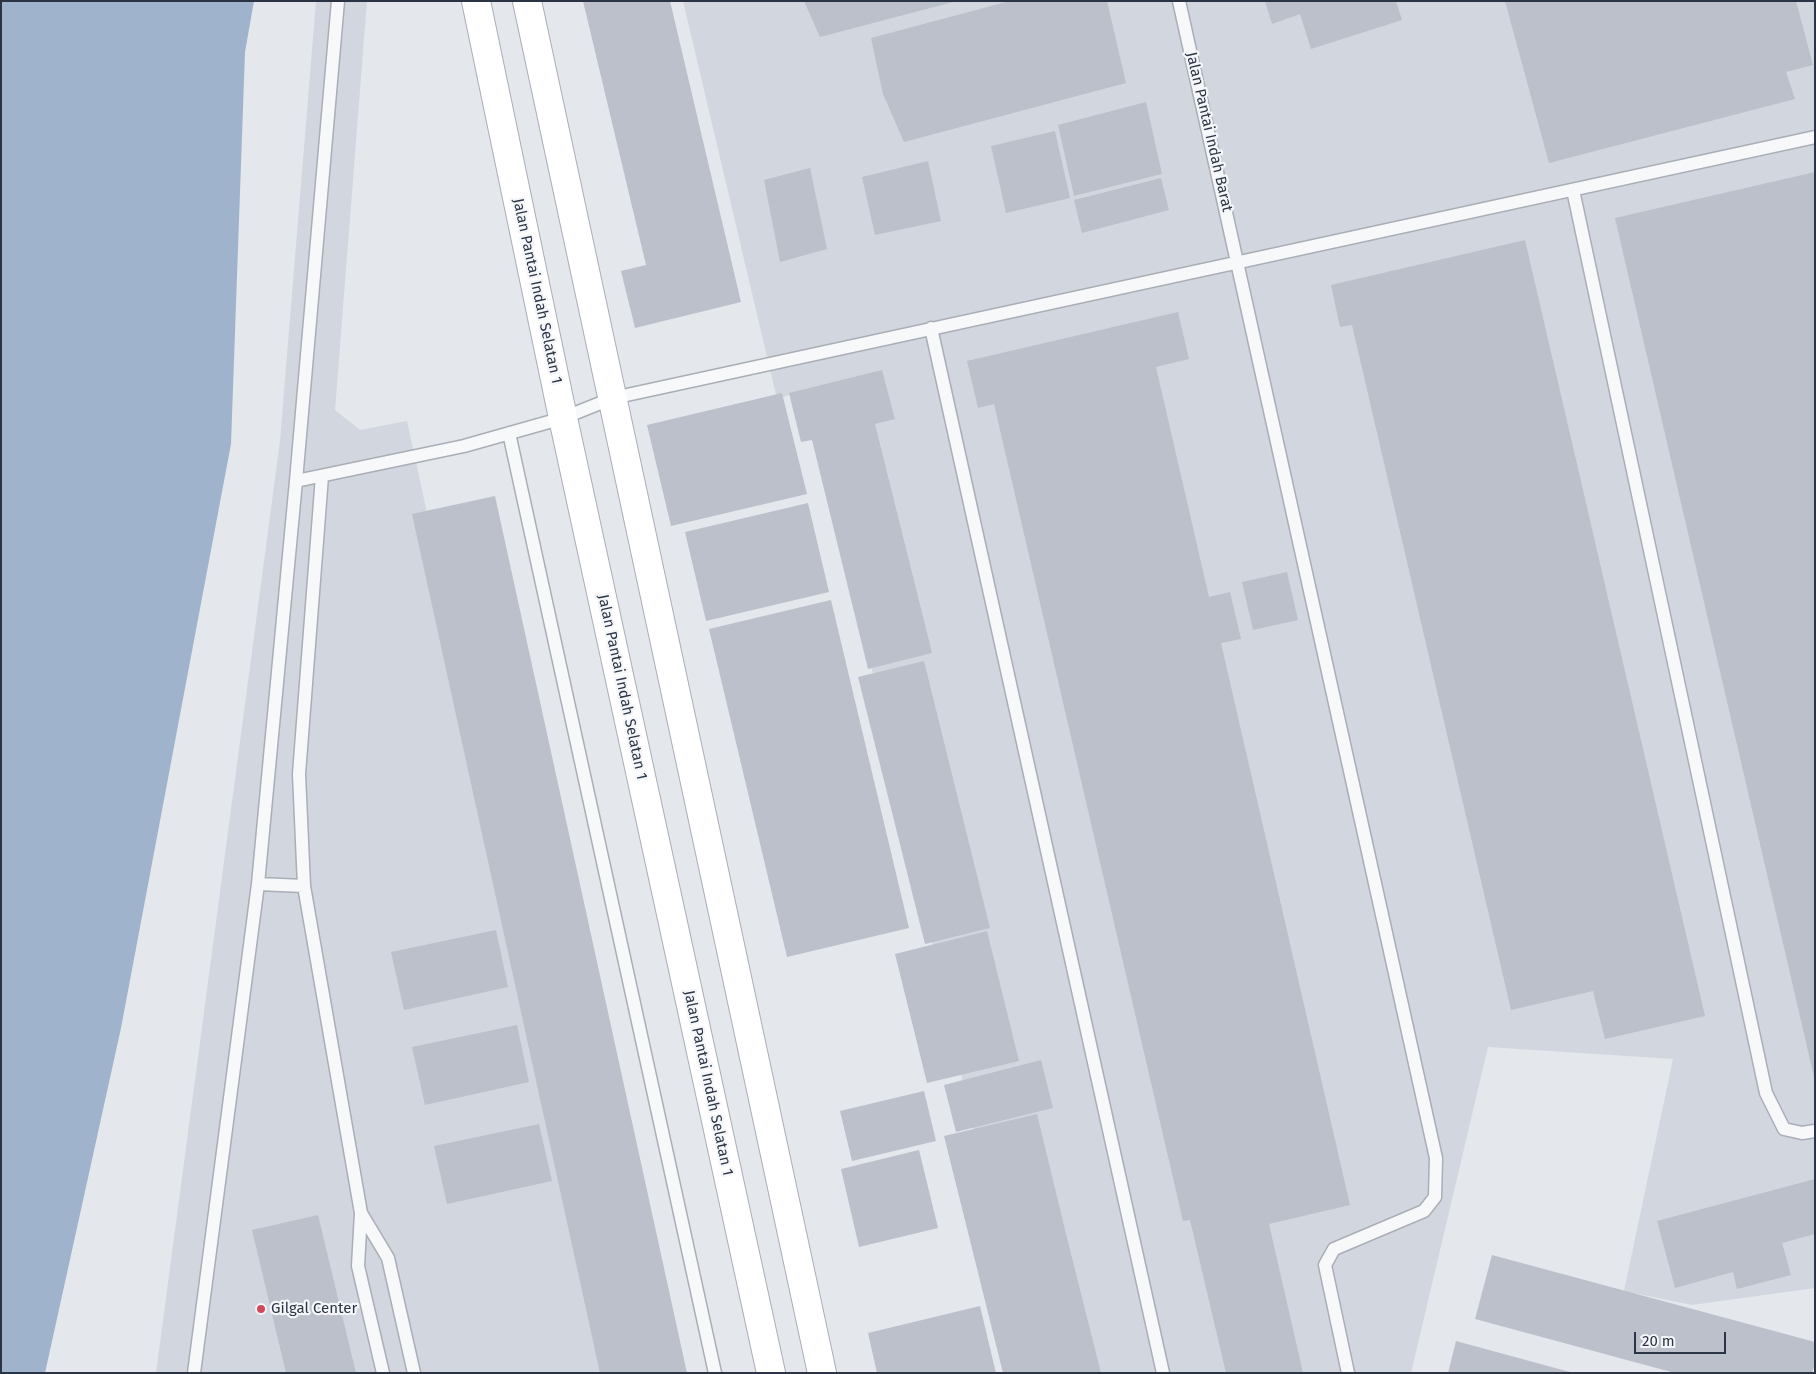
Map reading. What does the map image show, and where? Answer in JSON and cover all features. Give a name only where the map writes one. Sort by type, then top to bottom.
[{"type":"street","name":"Jalan Pantai Indah Selatan 1","points":[[476,1],[563,418],[771,1373]]},
{"type":"street","points":[[527,1],[822,1373]]},
{"type":"lane","points":[[194,1373],[258,884],[338,1]]},
{"type":"lane","name":"Jalan Pantai Indah Barat","points":[[1179,1],[1436,1158],[1435,1197],[1424,1211],[1334,1249],[1326,1265],[1348,1373]]},
{"type":"lane","points":[[296,481],[464,446],[563,418],[613,398],[1815,138]]},
{"type":"lane","points":[[1573,190],[1766,1093],[1784,1129],[1802,1133],[1815,1131]]},
{"type":"lane","points":[[931,328],[1163,1373]]},
{"type":"lane","points":[[509,433],[715,1373]]},
{"type":"lane","points":[[322,476],[299,774],[304,886],[361,1213],[358,1266],[383,1373]]},
{"type":"lane","points":[[258,884],[304,886]]},
{"type":"lane","points":[[361,1213],[388,1258],[414,1373]]},
{"type":"shaded area","points":[[316,1],[367,1],[335,410],[360,430],[407,421],[614,1373],[156,1373],[280,441]]},
{"type":"shaded area","points":[[683,1],[1815,1],[1815,1288],[1692,1305],[1624,1291],[1673,1059],[1488,1047],[1411,1373],[1027,1373],[810,388],[777,399]]},
{"type":"water","points":[[1,1],[254,1],[245,52],[231,444],[121,1028],[45,1373],[1,1373]]},
{"type":"building","points":[[583,1],[670,1],[741,302],[635,328],[621,271],[646,265]]},
{"type":"building","points":[[804,1],[953,1],[953,2],[820,37]]},
{"type":"building","points":[[1010,1],[1107,1],[1126,83],[904,142],[883,94],[871,38]]},
{"type":"building","points":[[1265,1],[1396,1],[1402,20],[1311,49],[1300,14],[1272,24]]},
{"type":"building","points":[[1505,1],[1796,1],[1813,65],[1786,72],[1795,99],[1549,163]]},
{"type":"building","points":[[1146,102],[1162,174],[1074,196],[1058,125]]},
{"type":"building","points":[[1055,131],[1070,198],[1006,213],[991,146]]},
{"type":"building","points":[[928,161],[941,221],[875,235],[862,177]]},
{"type":"building","points":[[810,168],[827,249],[780,262],[764,180]]},
{"type":"building","points":[[1815,172],[1815,1077],[1814,1077],[1615,218]]},
{"type":"building","points":[[1161,178],[1169,210],[1082,233],[1074,200]]},
{"type":"building","points":[[1525,240],[1705,1016],[1605,1039],[1593,991],[1511,1010],[1352,325],[1340,327],[1331,285]]},
{"type":"building","points":[[1178,312],[1189,359],[1156,367],[1209,597],[1230,592],[1241,639],[1221,643],[1350,1205],[1269,1224],[1303,1373],[1226,1373],[1190,1220],[1183,1221],[994,404],[978,408],[967,361]]},
{"type":"building","points":[[882,370],[895,419],[875,424],[932,653],[868,669],[812,440],[801,442],[789,393]]},
{"type":"building","points":[[782,393],[807,494],[671,526],[647,425]]},
{"type":"building","points":[[495,496],[687,1373],[600,1373],[412,514]]},
{"type":"building","points":[[808,503],[829,592],[706,621],[685,532]]},
{"type":"building","points":[[1287,572],[1298,620],[1253,630],[1242,582]]},
{"type":"building","points":[[831,600],[909,928],[787,957],[709,629]]},
{"type":"building","points":[[924,661],[990,928],[925,944],[858,677]]},
{"type":"building","points":[[496,930],[508,987],[404,1010],[391,952]]},
{"type":"building","points":[[987,931],[1019,1061],[927,1083],[895,954]]},
{"type":"building","points":[[517,1025],[529,1082],[425,1105],[412,1047]]},
{"type":"building","points":[[1041,1060],[1053,1108],[956,1132],[944,1085]]},
{"type":"building","points":[[924,1091],[936,1141],[852,1161],[840,1111]]},
{"type":"building","points":[[1037,1114],[1101,1373],[1003,1373],[944,1136]]},
{"type":"building","points":[[539,1124],[552,1181],[447,1204],[434,1146]]},
{"type":"building","points":[[919,1150],[938,1228],[859,1247],[841,1169]]},
{"type":"building","points":[[1815,1179],[1815,1234],[1782,1243],[1791,1275],[1737,1289],[1733,1272],[1675,1288],[1657,1221]]},
{"type":"building","points":[[318,1215],[356,1373],[286,1373],[252,1230]]},
{"type":"building","points":[[1492,1255],[1815,1342],[1815,1363],[1812,1373],[1675,1373],[1475,1319]]},
{"type":"building","points":[[980,1306],[996,1373],[877,1373],[868,1333]]},
{"type":"building","points":[[1456,1341],[1570,1372],[1570,1373],[1448,1373]]},
{"type":"place","name":"Gilgal Center","points":[[261,1309]]}]
